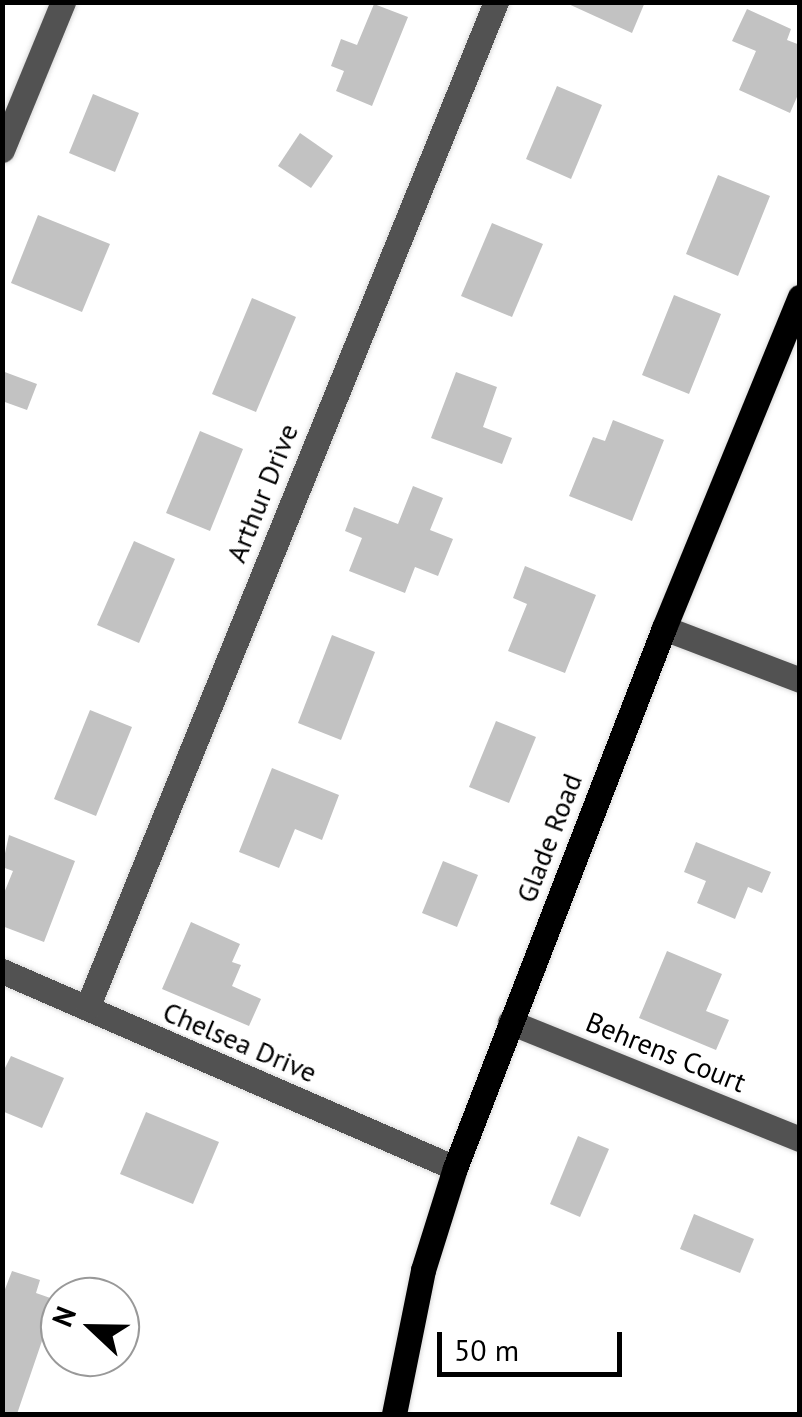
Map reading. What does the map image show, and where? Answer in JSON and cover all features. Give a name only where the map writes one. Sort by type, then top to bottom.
[{"type":"main road","name":"Glade Road","points":[[394,1414],[422,1270],[454,1168],[664,628],[800,297]]},
{"type":"street","points":[[2,150],[63,2]]},
{"type":"street","name":"Arthur Drive","points":[[86,1008],[496,2]]},
{"type":"street","points":[[664,628],[800,680]]},
{"type":"street","name":"Chelsea Drive","points":[[2,972],[454,1168]]},
{"type":"street","name":"Behrens Court","points":[[510,1022],[800,1139]]},
{"type":"building","points":[[564,2],[645,2],[632,33]]},
{"type":"building","points":[[374,4],[408,17],[372,106],[336,91],[344,71],[331,66],[341,39],[357,45]]},
{"type":"building","points":[[747,9],[791,29],[787,40],[800,45],[800,90],[790,113],[739,90],[756,51],[732,41]]},
{"type":"building","points":[[557,86],[602,105],[571,179],[526,159]]},
{"type":"building","points":[[93,94],[139,113],[115,172],[69,153]]},
{"type":"building","points":[[300,133],[333,156],[311,188],[278,166]]},
{"type":"building","points":[[718,175],[770,196],[738,276],[686,254]]},
{"type":"building","points":[[38,215],[110,244],[82,312],[11,283]]},
{"type":"building","points":[[492,223],[543,244],[512,317],[461,296]]},
{"type":"building","points":[[674,295],[721,314],[689,394],[642,375]]},
{"type":"building","points":[[252,298],[296,317],[256,412],[212,394]]},
{"type":"building","points":[[2,371],[37,384],[27,410],[2,401]]},
{"type":"building","points":[[456,372],[497,387],[483,427],[512,438],[502,464],[431,438]]},
{"type":"building","points":[[613,420],[664,440],[632,521],[569,496],[593,437],[605,441]]},
{"type":"building","points":[[200,431],[243,449],[210,531],[166,513]]},
{"type":"building","points":[[413,486],[443,498],[430,530],[453,539],[438,576],[415,567],[405,593],[349,571],[362,538],[345,531],[354,507],[398,524]]},
{"type":"building","points":[[134,541],[175,559],[139,643],[97,625]]},
{"type":"building","points":[[525,566],[596,595],[565,673],[508,651],[527,604],[513,598]]},
{"type":"building","points":[[332,635],[375,652],[341,740],[298,723]]},
{"type":"building","points":[[90,710],[132,727],[96,816],[54,799]]},
{"type":"building","points":[[496,721],[536,737],[509,803],[469,787]]},
{"type":"building","points":[[272,768],[339,795],[322,840],[295,829],[279,868],[239,852]]},
{"type":"building","points":[[9,835],[75,861],[44,942],[2,926],[2,898],[13,871],[2,867]]},
{"type":"building","points":[[696,842],[771,872],[762,893],[748,887],[735,919],[697,903],[706,881],[684,872]]},
{"type":"building","points":[[443,861],[478,875],[457,927],[422,913]]},
{"type":"building","points":[[191,922],[240,944],[232,962],[241,965],[232,986],[261,999],[249,1026],[162,989]]},
{"type":"building","points":[[667,951],[722,974],[706,1011],[729,1020],[716,1050],[639,1018]]},
{"type":"building","points":[[11,1056],[64,1078],[42,1128],[2,1111],[2,1074]]},
{"type":"building","points":[[146,1112],[219,1142],[193,1204],[120,1174]]},
{"type":"building","points":[[578,1136],[609,1149],[580,1217],[550,1204]]},
{"type":"building","points":[[694,1214],[754,1239],[740,1273],[680,1249]]},
{"type":"building","points":[[12,1271],[40,1280],[36,1293],[40,1294],[40,1347],[17,1414],[2,1414],[2,1297]]}]
